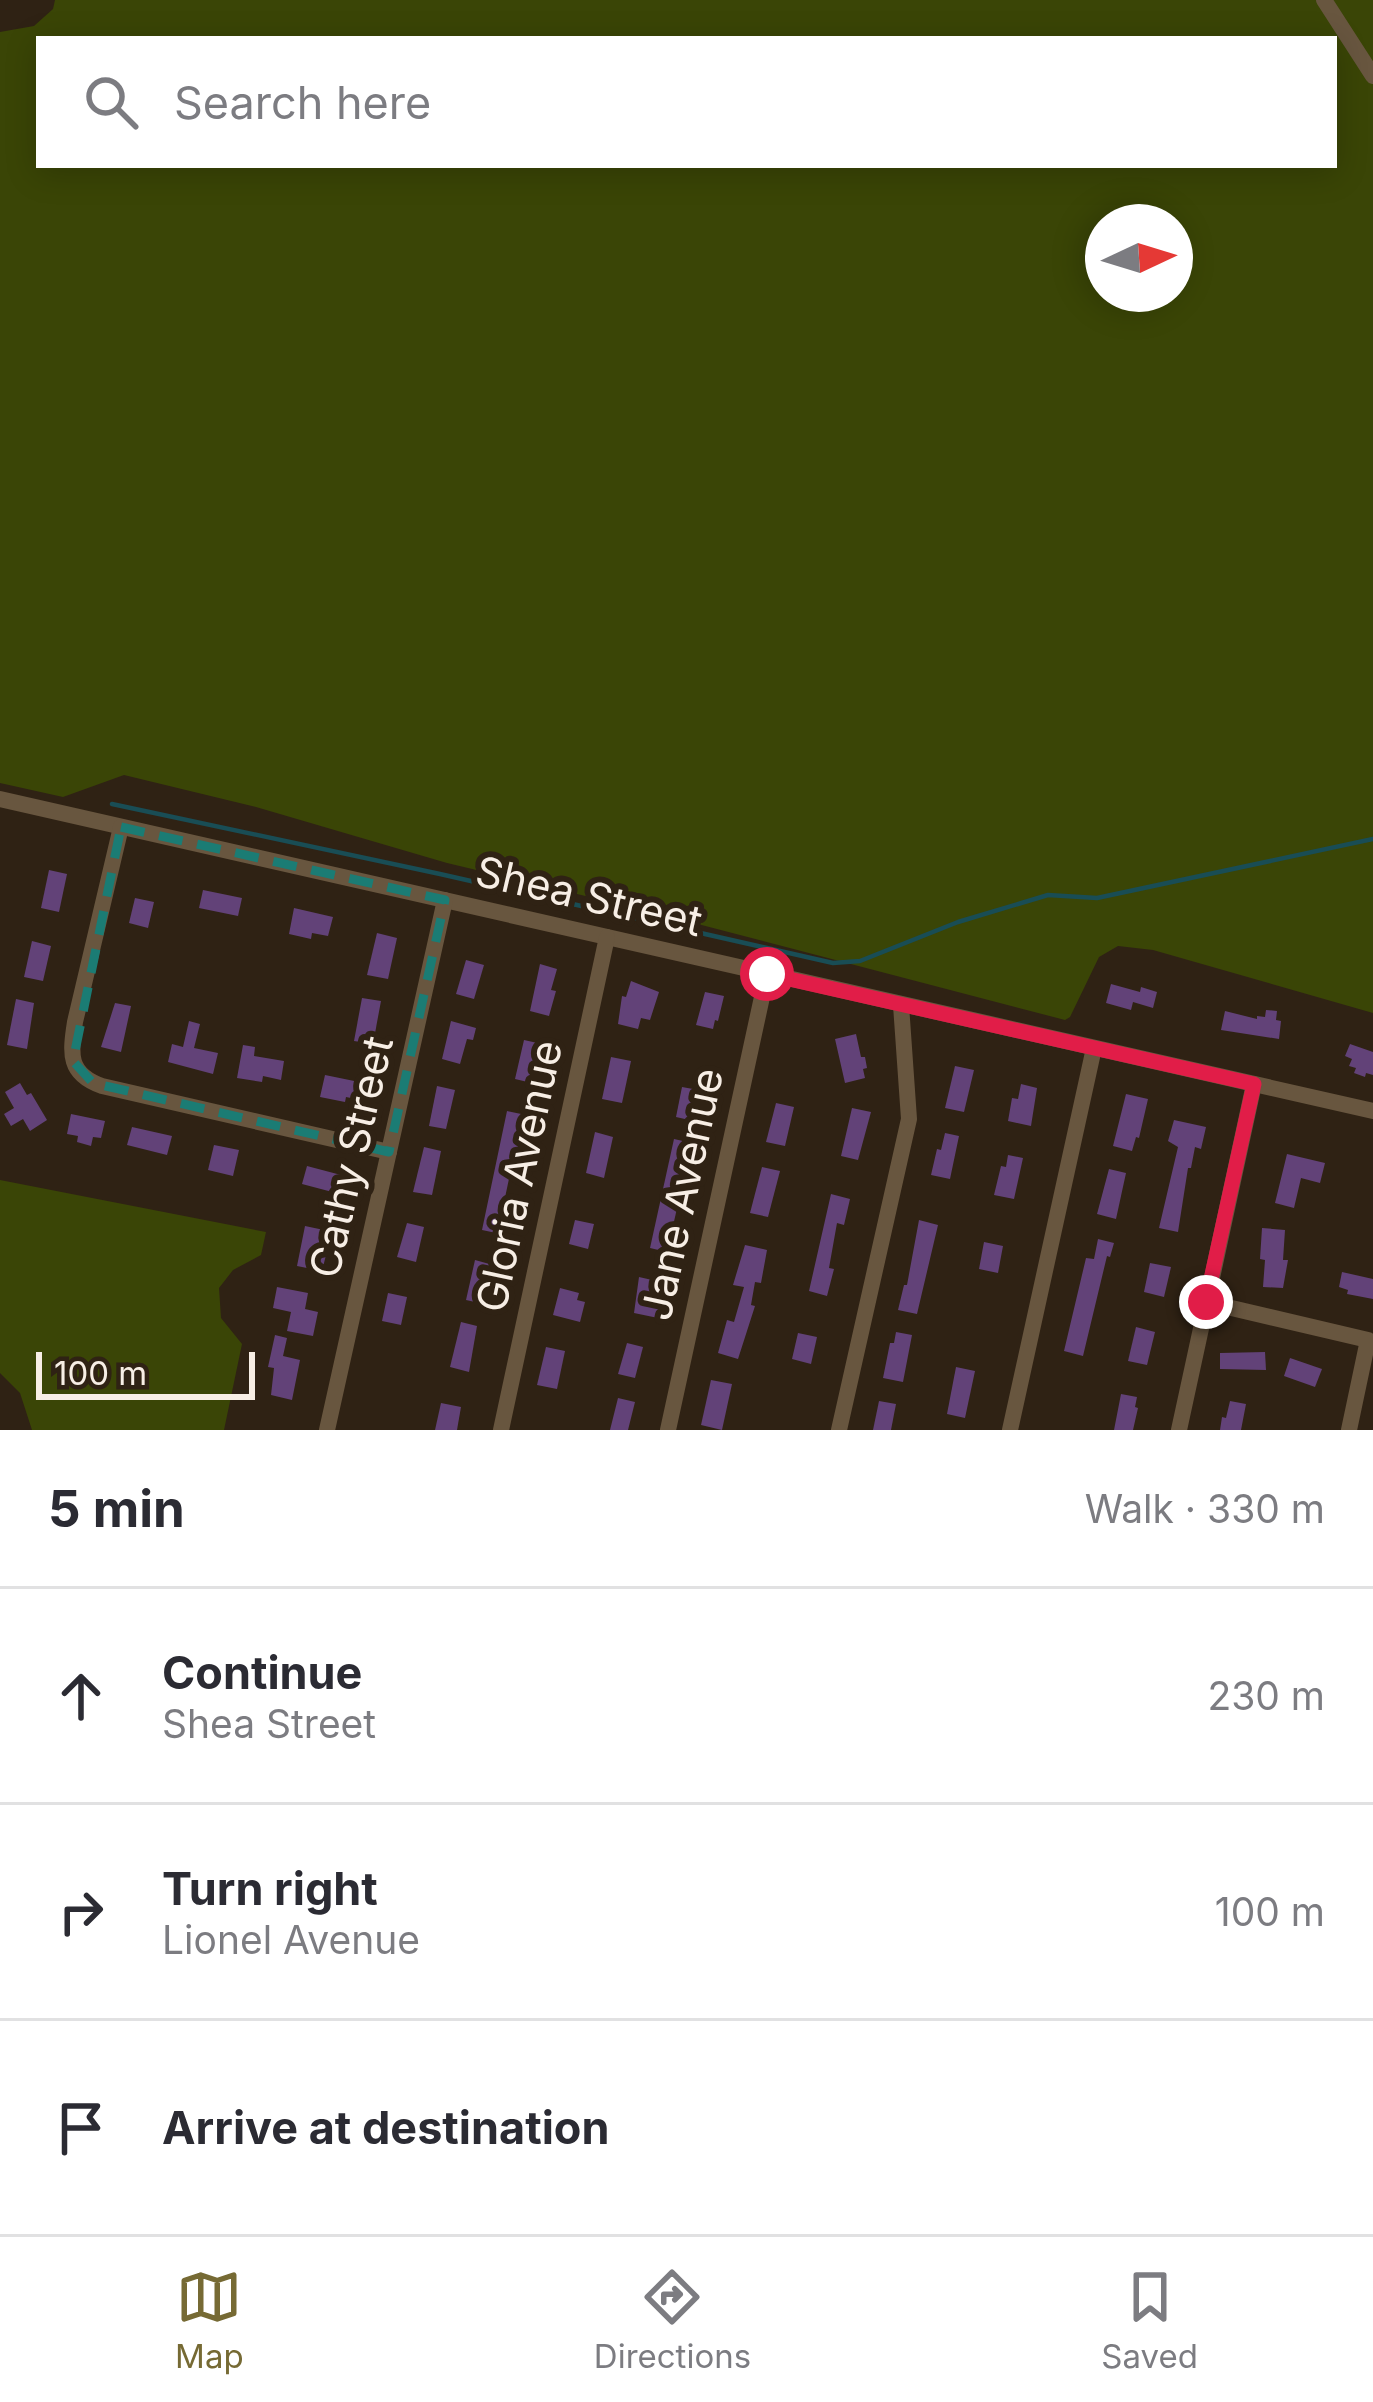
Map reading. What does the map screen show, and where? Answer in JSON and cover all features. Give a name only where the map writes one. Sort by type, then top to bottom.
[{"type":"street","points":[[1324,0],[1373,76]]},
{"type":"street","name":"Shea Street","points":[[0,799],[1373,1111]]},
{"type":"street","points":[[122,827],[75,1022],[72,1052],[77,1071],[102,1086],[389,1152]]},
{"type":"street","name":"Cathy Street","points":[[327,1430],[446,900]]},
{"type":"street","name":"Gloria Avenue","points":[[501,1430],[607,937]]},
{"type":"street","name":"Jane Avenue","points":[[668,1430],[767,974]]},
{"type":"street","points":[[839,1430],[909,1119],[901,1005]]},
{"type":"street","points":[[1010,1430],[1094,1048]]},
{"type":"street","points":[[1179,1430],[1254,1084]]},
{"type":"street","points":[[1206,1302],[1368,1340],[1349,1430]]},
{"type":"highlighted area","points":[[121,827],[445,900],[389,1152],[93,1083],[73,1061]]},
{"type":"green space","points":[[55,0],[1373,0],[1373,1013],[1153,950],[1118,946],[1099,957],[1065,1020],[447,863],[256,807],[124,775],[63,797],[0,783],[0,32],[34,26],[53,9]]},
{"type":"green space","points":[[0,1180],[266,1232],[261,1255],[233,1270],[219,1288],[221,1318],[242,1344],[224,1430],[32,1430],[20,1393],[0,1373]]},
{"type":"building","points":[[49,870],[67,874],[59,912],[41,908]]},
{"type":"building","points":[[203,890],[242,898],[238,916],[199,908]]},
{"type":"building","points":[[135,898],[154,902],[148,928],[129,923]]},
{"type":"building","points":[[294,908],[333,917],[328,936],[312,933],[311,939],[289,934]]},
{"type":"building","points":[[377,933],[397,938],[388,979],[367,975]]},
{"type":"building","points":[[32,941],[51,946],[43,981],[24,977]]},
{"type":"building","points":[[466,960],[484,965],[474,999],[456,994]]},
{"type":"building","points":[[540,964],[557,969],[549,1016],[530,1011]]},
{"type":"building","points":[[631,981],[659,992],[650,1020],[641,1018],[638,1029],[618,1024],[622,996],[626,997]]},
{"type":"building","points":[[1111,984],[1157,992],[1153,1008],[1133,1002],[1131,1010],[1106,1003]]},
{"type":"building","points":[[705,992],[724,996],[713,1029],[696,1025]]},
{"type":"building","points":[[362,998],[381,1001],[373,1044],[354,1041]]},
{"type":"building","points":[[16,999],[34,1003],[27,1049],[7,1045]]},
{"type":"building","points":[[115,1003],[131,1006],[121,1052],[101,1047]]},
{"type":"building","points":[[1266,1010],[1277,1011],[1279,1039],[1221,1030],[1225,1011],[1257,1019],[1265,1017]]},
{"type":"building","points":[[189,1021],[200,1024],[194,1048],[218,1053],[213,1074],[168,1062],[172,1044],[183,1047]]},
{"type":"building","points":[[451,1021],[476,1028],[473,1040],[467,1039],[460,1064],[442,1059]]},
{"type":"building","points":[[856,1034],[861,1057],[865,1057],[865,1078],[845,1083],[835,1039]]},
{"type":"building","points":[[524,1040],[542,1044],[536,1084],[515,1079]]},
{"type":"building","points":[[1350,1044],[1373,1052],[1373,1075],[1354,1073],[1356,1068],[1349,1066],[1352,1059],[1345,1056]]},
{"type":"building","points":[[243,1045],[255,1047],[254,1056],[284,1061],[281,1080],[237,1078]]},
{"type":"building","points":[[611,1057],[631,1061],[622,1103],[602,1099]]},
{"type":"building","points":[[955,1066],[974,1070],[964,1112],[945,1108]]},
{"type":"building","points":[[325,1075],[364,1083],[361,1100],[320,1097]]},
{"type":"building","points":[[20,1083],[47,1120],[30,1131],[23,1119],[11,1126],[4,1114],[14,1108],[5,1092]]},
{"type":"building","points":[[1021,1084],[1037,1088],[1031,1126],[1008,1121],[1012,1098],[1018,1099]]},
{"type":"building","points":[[437,1086],[455,1090],[446,1129],[429,1126]]},
{"type":"building","points":[[682,1087],[704,1091],[698,1122],[676,1117]]},
{"type":"building","points":[[1126,1094],[1148,1099],[1132,1151],[1113,1146]]},
{"type":"building","points":[[776,1103],[794,1107],[785,1146],[766,1142]]},
{"type":"building","points":[[852,1108],[871,1112],[858,1160],[841,1156]]},
{"type":"building","points":[[507,1111],[526,1115],[501,1234],[482,1230]]},
{"type":"building","points":[[71,1114],[105,1121],[101,1138],[93,1137],[91,1146],[67,1134]]},
{"type":"building","points":[[1174,1120],[1206,1127],[1201,1149],[1195,1147],[1188,1168],[1178,1232],[1159,1228],[1178,1147],[1168,1141]]},
{"type":"building","points":[[132,1127],[172,1136],[167,1155],[127,1145]]},
{"type":"building","points":[[595,1132],[613,1137],[604,1178],[586,1173]]},
{"type":"building","points":[[945,1133],[959,1136],[950,1179],[931,1175]]},
{"type":"building","points":[[674,1139],[692,1143],[667,1252],[650,1248]]},
{"type":"building","points":[[214,1145],[239,1150],[233,1176],[208,1170]]},
{"type":"building","points":[[424,1147],[441,1151],[432,1195],[413,1192]]},
{"type":"building","points":[[1287,1154],[1325,1163],[1320,1183],[1301,1178],[1294,1208],[1275,1203]]},
{"type":"building","points":[[1008,1155],[1023,1158],[1014,1199],[994,1195]]},
{"type":"building","points":[[307,1166],[341,1175],[336,1193],[302,1184]]},
{"type":"building","points":[[762,1167],[780,1171],[768,1217],[750,1213]]},
{"type":"building","points":[[1109,1169],[1126,1173],[1116,1219],[1097,1214]]},
{"type":"building","points":[[831,1194],[850,1199],[844,1225],[837,1223],[827,1296],[809,1291]]},
{"type":"building","points":[[575,1220],[594,1224],[588,1249],[569,1244]]},
{"type":"building","points":[[919,1220],[938,1225],[917,1314],[898,1310]]},
{"type":"building","points":[[407,1223],[424,1227],[416,1262],[397,1257]]},
{"type":"building","points":[[305,1226],[324,1230],[319,1254],[326,1255],[322,1271],[297,1266]]},
{"type":"building","points":[[1262,1228],[1285,1230],[1283,1260],[1288,1260],[1283,1288],[1263,1287]]},
{"type":"building","points":[[1098,1239],[1114,1243],[1083,1356],[1064,1351],[1086,1258],[1094,1259]]},
{"type":"building","points":[[984,1242],[1003,1246],[998,1273],[979,1269]]},
{"type":"building","points":[[745,1245],[767,1250],[738,1359],[718,1353],[727,1320],[734,1322],[744,1287],[733,1285]]},
{"type":"building","points":[[475,1260],[493,1265],[484,1304],[466,1300]]},
{"type":"building","points":[[1150,1263],[1171,1267],[1164,1297],[1144,1292]]},
{"type":"building","points":[[1342,1272],[1373,1279],[1373,1299],[1347,1294],[1348,1290],[1339,1287]]},
{"type":"building","points":[[639,1277],[661,1282],[658,1292],[664,1294],[658,1318],[634,1313]]},
{"type":"building","points":[[277,1287],[308,1293],[305,1309],[318,1312],[313,1336],[287,1331],[291,1312],[273,1308]]},
{"type":"building","points":[[560,1288],[579,1293],[577,1300],[585,1302],[580,1322],[553,1315]]},
{"type":"building","points":[[388,1293],[407,1297],[401,1325],[382,1321]]},
{"type":"building","points":[[461,1322],[477,1326],[469,1372],[450,1367]]},
{"type":"building","points":[[1136,1327],[1155,1332],[1147,1365],[1128,1361]]},
{"type":"building","points":[[896,1332],[912,1335],[903,1382],[883,1378]]},
{"type":"building","points":[[798,1333],[817,1337],[811,1364],[792,1359]]},
{"type":"building","points":[[275,1335],[287,1338],[283,1356],[300,1360],[292,1400],[271,1395],[274,1368],[268,1367]]},
{"type":"building","points":[[627,1343],[643,1347],[635,1378],[618,1374]]},
{"type":"building","points":[[546,1347],[565,1351],[557,1389],[537,1385]]},
{"type":"building","points":[[1265,1352],[1266,1370],[1220,1369],[1220,1353]]},
{"type":"building","points":[[1290,1358],[1322,1369],[1315,1387],[1284,1376]]},
{"type":"building","points":[[956,1367],[975,1371],[965,1418],[947,1414]]},
{"type":"building","points":[[711,1380],[732,1384],[722,1430],[701,1425]]},
{"type":"building","points":[[1121,1394],[1137,1397],[1133,1430],[1114,1430]]},
{"type":"building","points":[[618,1398],[635,1402],[628,1430],[610,1430]]},
{"type":"building","points":[[879,1401],[896,1404],[891,1430],[873,1430]]},
{"type":"building","points":[[1230,1401],[1246,1404],[1241,1430],[1220,1430]]},
{"type":"building","points":[[441,1403],[461,1407],[457,1430],[435,1430]]},
{"type":"waterway","points":[[112,804],[833,963],[860,961],[958,922],[1048,895],[1097,898],[1373,839]]},
{"type":"route","points":[[767,974],[1254,1084],[1206,1302]]}]
